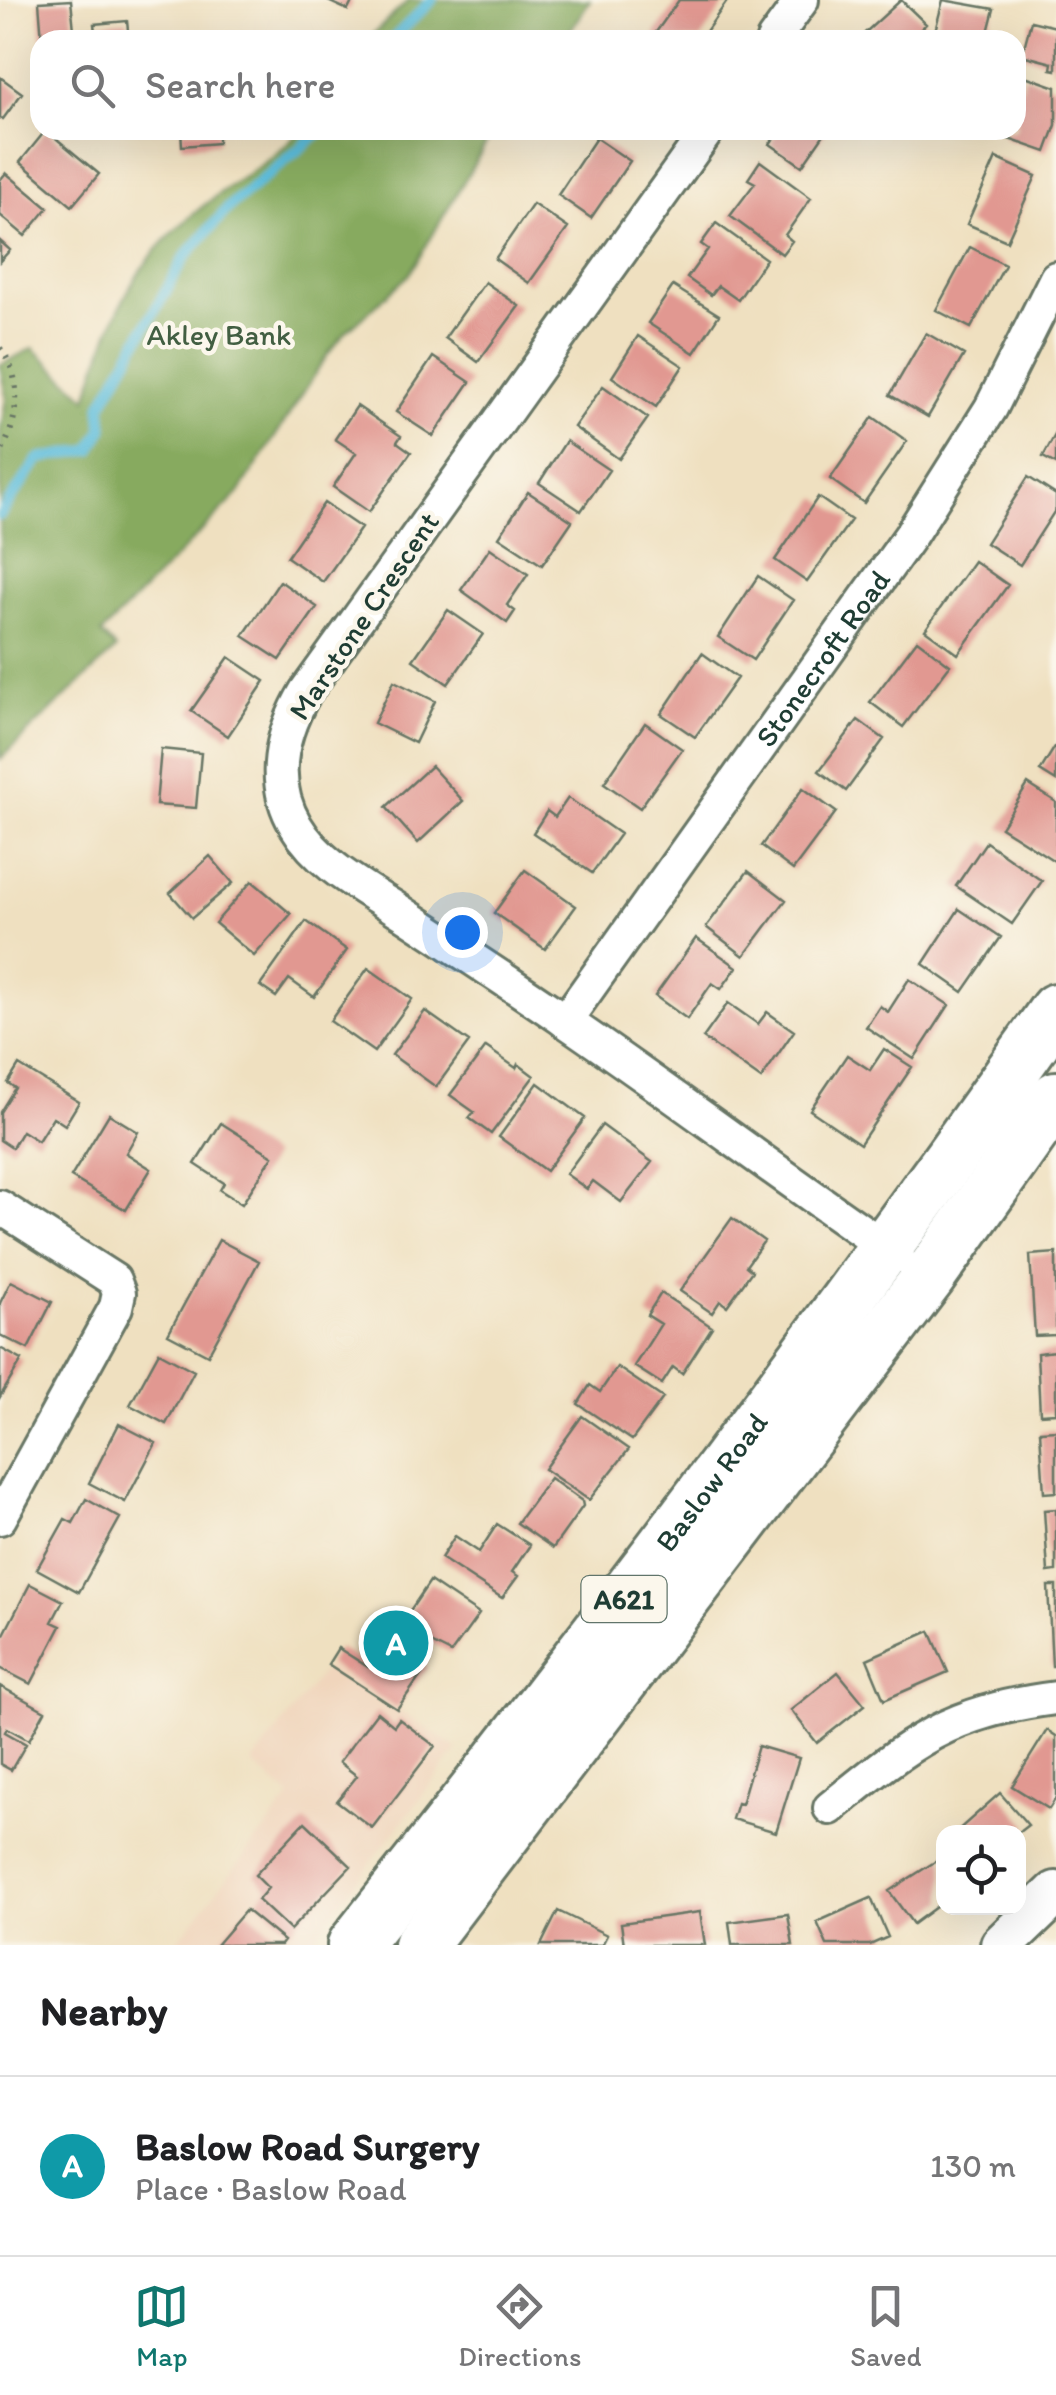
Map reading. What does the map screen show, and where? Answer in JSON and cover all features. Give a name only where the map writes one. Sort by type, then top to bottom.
[{"type":"main road","name":"Baslow Road","points":[[354,1945],[908,1262],[1056,1010]]},
{"type":"main road","name":"A621","points":[[420,1945],[908,1262],[1056,1098]]},
{"type":"street","points":[[780,30],[802,0]]},
{"type":"street","name":"Marstone Crescent","points":[[701,140],[306,691],[289,721],[280,756],[282,794],[295,826],[315,852],[566,1021],[908,1262]]},
{"type":"street","name":"Stonecroft Road","points":[[566,1021],[910,536],[991,408],[1056,278]]},
{"type":"street","points":[[0,1207],[114,1280],[119,1292],[116,1307],[0,1518]]},
{"type":"street","points":[[830,1808],[916,1740],[951,1722],[983,1710],[1056,1698]]},
{"type":"street","points":[[1002,1945],[1056,1893]]},
{"type":"path","points":[[0,348],[15,380],[17,404],[12,432],[0,455]]},
{"type":"shaded area","points":[[328,1664],[458,1749],[308,1945],[174,1945],[291,1797],[252,1764]]},
{"type":"green space","points":[[409,0],[590,0],[570,30],[378,30]]},
{"type":"green space","name":"Akley Bank","points":[[291,140],[488,140],[409,275],[347,331],[328,354],[239,493],[101,634],[116,649],[0,759],[0,432],[6,399],[0,365],[33,348],[87,398],[119,308],[146,262],[188,219]]},
{"type":"building","points":[[71,0],[74,30],[41,30],[39,2]]},
{"type":"building","points":[[326,0],[353,0],[348,10]]},
{"type":"building","points":[[679,0],[728,0],[707,30],[658,30]]},
{"type":"building","points":[[901,0],[926,24],[920,30],[868,30]]},
{"type":"building","points":[[943,0],[994,9],[989,30],[935,30]]},
{"type":"building","points":[[127,21],[128,30],[95,30],[94,24]]},
{"type":"building","points":[[1031,21],[1056,27],[1056,70],[1051,69],[1052,63],[1026,56]]},
{"type":"building","points":[[1026,76],[1056,87],[1056,125],[1046,152],[1012,140],[1026,140]]},
{"type":"building","points":[[0,77],[22,93],[3,119],[0,118]]},
{"type":"building","points":[[38,140],[58,140],[99,174],[72,206],[20,162]]},
{"type":"building","points":[[182,140],[218,140],[218,143],[182,146]]},
{"type":"building","points":[[595,140],[630,161],[591,218],[558,195]]},
{"type":"building","points":[[773,140],[820,140],[802,166],[770,144]]},
{"type":"building","points":[[996,158],[1036,176],[1007,241],[967,224]]},
{"type":"building","points":[[760,161],[811,198],[785,235],[792,241],[782,254],[730,216],[755,183],[748,179]]},
{"type":"building","points":[[6,173],[48,208],[25,236],[0,215],[0,180]]},
{"type":"building","points":[[533,204],[568,228],[529,283],[495,259]]},
{"type":"building","points":[[716,223],[766,259],[738,300],[718,286],[711,295],[687,278],[708,249],[701,244]]},
{"type":"building","points":[[0,241],[10,250],[0,261]]},
{"type":"building","points":[[970,247],[1005,265],[971,328],[936,310]]},
{"type":"building","points":[[485,282],[519,306],[478,362],[445,338]]},
{"type":"building","points":[[673,286],[719,315],[694,353],[648,323]]},
{"type":"building","points":[[926,333],[964,355],[928,417],[890,395]]},
{"type":"building","points":[[638,336],[683,366],[656,407],[612,377]]},
{"type":"building","points":[[433,357],[470,382],[433,436],[396,412]]},
{"type":"building","points":[[603,386],[648,418],[619,459],[574,427]]},
{"type":"building","points":[[357,406],[401,436],[397,442],[411,452],[369,512],[333,487],[356,453],[335,439]]},
{"type":"building","points":[[873,417],[907,441],[864,503],[830,479]]},
{"type":"building","points":[[1056,433],[1056,464],[1043,457]]},
{"type":"building","points":[[566,441],[609,470],[581,511],[539,483]]},
{"type":"building","points":[[1028,477],[1056,495],[1056,509],[1020,565],[986,543]]},
{"type":"building","points":[[528,492],[572,521],[542,565],[499,537]]},
{"type":"building","points":[[818,497],[851,520],[807,582],[775,560]]},
{"type":"building","points":[[324,503],[361,528],[323,582],[287,557]]},
{"type":"building","points":[[490,548],[528,574],[507,605],[515,611],[507,623],[461,590]]},
{"type":"building","points":[[974,561],[1008,585],[958,654],[925,630]]},
{"type":"building","points":[[758,576],[793,600],[753,660],[718,637]]},
{"type":"building","points":[[280,581],[317,607],[280,660],[243,636]]},
{"type":"building","points":[[448,610],[483,634],[448,684],[413,660]]},
{"type":"building","points":[[917,640],[950,665],[903,727],[870,702]]},
{"type":"building","points":[[702,653],[737,678],[695,737],[661,714]]},
{"type":"building","points":[[229,657],[265,681],[228,736],[191,711]]},
{"type":"building","points":[[394,681],[435,701],[415,743],[374,723]]},
{"type":"building","points":[[858,720],[884,739],[846,791],[819,771]]},
{"type":"building","points":[[645,723],[682,749],[640,808],[604,783]]},
{"type":"building","points":[[1056,745],[1056,781],[1040,771]]},
{"type":"building","points":[[161,749],[201,753],[196,808],[156,805]]},
{"type":"building","points":[[431,766],[463,801],[418,843],[386,807]]},
{"type":"building","points":[[1028,784],[1056,802],[1056,862],[1001,827]]},
{"type":"building","points":[[803,788],[836,812],[793,870],[761,846]]},
{"type":"building","points":[[568,798],[620,834],[592,873],[533,833],[547,811],[555,817]]},
{"type":"building","points":[[986,842],[1042,881],[1012,924],[956,886]]},
{"type":"building","points":[[210,856],[233,883],[192,918],[170,893]]},
{"type":"building","points":[[525,870],[576,906],[545,949],[494,913]]},
{"type":"building","points":[[748,871],[786,900],[744,956],[706,927]]},
{"type":"building","points":[[252,881],[291,914],[254,956],[215,923]]},
{"type":"building","points":[[959,909],[1001,937],[963,992],[923,964]]},
{"type":"building","points":[[306,921],[347,950],[314,997],[289,979],[276,997],[260,986]]},
{"type":"building","points":[[696,938],[737,967],[721,989],[712,983],[687,1019],[655,996]]},
{"type":"building","points":[[368,968],[412,999],[374,1052],[330,1021]]},
{"type":"building","points":[[909,979],[949,1005],[914,1059],[866,1027],[880,1006],[888,1012]]},
{"type":"building","points":[[728,1003],[758,1024],[767,1012],[794,1031],[761,1079],[703,1038]]},
{"type":"building","points":[[425,1011],[469,1042],[436,1087],[392,1055]]},
{"type":"building","points":[[486,1047],[534,1076],[491,1134],[469,1118],[474,1112],[450,1095]]},
{"type":"building","points":[[884,1049],[912,1067],[860,1144],[810,1110],[847,1055],[870,1070]]},
{"type":"building","points":[[19,1065],[79,1102],[65,1125],[53,1117],[38,1141],[22,1131],[12,1148],[0,1140],[0,1112],[15,1088],[8,1083]]},
{"type":"building","points":[[538,1083],[585,1118],[546,1171],[499,1137]]},
{"type":"building","points":[[109,1114],[138,1132],[126,1153],[151,1169],[126,1210],[71,1177]]},
{"type":"building","points":[[221,1123],[273,1156],[242,1204],[220,1190],[224,1183],[195,1164]]},
{"type":"building","points":[[602,1125],[652,1162],[621,1202],[593,1181],[587,1189],[566,1174]]},
{"type":"building","points":[[732,1218],[764,1241],[746,1266],[752,1271],[727,1306],[720,1301],[712,1313],[680,1291]]},
{"type":"building","points":[[219,1240],[259,1261],[208,1355],[168,1334]]},
{"type":"building","points":[[1056,1253],[1056,1335],[1035,1336],[1030,1255]]},
{"type":"building","points":[[11,1281],[52,1302],[28,1349],[0,1335],[0,1303]]},
{"type":"building","points":[[661,1293],[712,1327],[682,1374],[673,1367],[662,1384],[634,1366],[661,1324],[647,1315]]},
{"type":"building","points":[[0,1348],[22,1360],[0,1397]]},
{"type":"building","points":[[1056,1351],[1056,1413],[1040,1414],[1037,1353]]},
{"type":"building","points":[[159,1352],[194,1371],[166,1424],[130,1405]]},
{"type":"building","points":[[617,1367],[663,1398],[632,1440],[578,1404],[590,1385],[600,1392]]},
{"type":"building","points":[[582,1416],[629,1449],[589,1500],[544,1469]]},
{"type":"building","points":[[119,1424],[156,1443],[125,1502],[89,1483]]},
{"type":"building","points":[[1056,1430],[1056,1492],[1044,1493],[1040,1431]]},
{"type":"building","points":[[550,1478],[582,1501],[583,1506],[553,1548],[517,1523]]},
{"type":"building","points":[[86,1499],[120,1518],[79,1592],[37,1569],[65,1519],[73,1523]]},
{"type":"building","points":[[1056,1509],[1056,1571],[1048,1572],[1044,1510]]},
{"type":"building","points":[[497,1524],[530,1545],[512,1572],[518,1576],[502,1598],[441,1558],[455,1536],[479,1552]]},
{"type":"building","points":[[430,1581],[479,1614],[451,1653],[427,1641],[414,1658],[427,1667],[397,1709],[328,1664],[338,1648],[368,1667],[376,1657],[369,1652],[366,1636],[383,1612],[401,1624]]},
{"type":"building","points":[[30,1584],[63,1601],[52,1622],[61,1626],[31,1684],[0,1668],[0,1642]]},
{"type":"building","points":[[1048,1586],[1056,1586],[1056,1666],[1052,1666]]},
{"type":"building","points":[[930,1631],[948,1672],[884,1700],[867,1659]]},
{"type":"building","points":[[838,1672],[865,1705],[817,1743],[791,1710]]},
{"type":"building","points":[[0,1686],[45,1711],[29,1740],[7,1728],[5,1732],[26,1744],[11,1770],[0,1764]]},
{"type":"building","points":[[377,1712],[394,1726],[399,1719],[435,1746],[372,1828],[337,1801],[357,1776],[339,1762]]},
{"type":"building","points":[[1047,1730],[1056,1736],[1056,1798],[1049,1809],[1012,1786]]},
{"type":"building","points":[[758,1746],[799,1758],[776,1832],[732,1819],[737,1803],[741,1804]]},
{"type":"building","points":[[1000,1793],[1028,1825],[1026,1827],[964,1825]]},
{"type":"building","points":[[305,1822],[351,1866],[290,1930],[258,1900],[268,1888],[255,1875]]},
{"type":"building","points":[[936,1861],[936,1907],[913,1924],[889,1891]]},
{"type":"building","points":[[871,1898],[888,1937],[870,1945],[827,1945],[817,1922]]},
{"type":"building","points":[[246,1910],[284,1941],[281,1945],[216,1945]]},
{"type":"building","points":[[558,1911],[607,1935],[602,1945],[541,1945]]},
{"type":"building","points":[[700,1912],[705,1945],[624,1945],[621,1923]]},
{"type":"building","points":[[788,1914],[793,1945],[732,1945],[729,1922]]},
{"type":"waterway","points":[[402,30],[432,0]]},
{"type":"waterway","points":[[0,515],[39,459],[91,450],[103,428],[101,406],[185,257],[229,207],[310,140]]},
{"type":"place","name":"Baslow Road Surgery","points":[[396,1643]]}]
